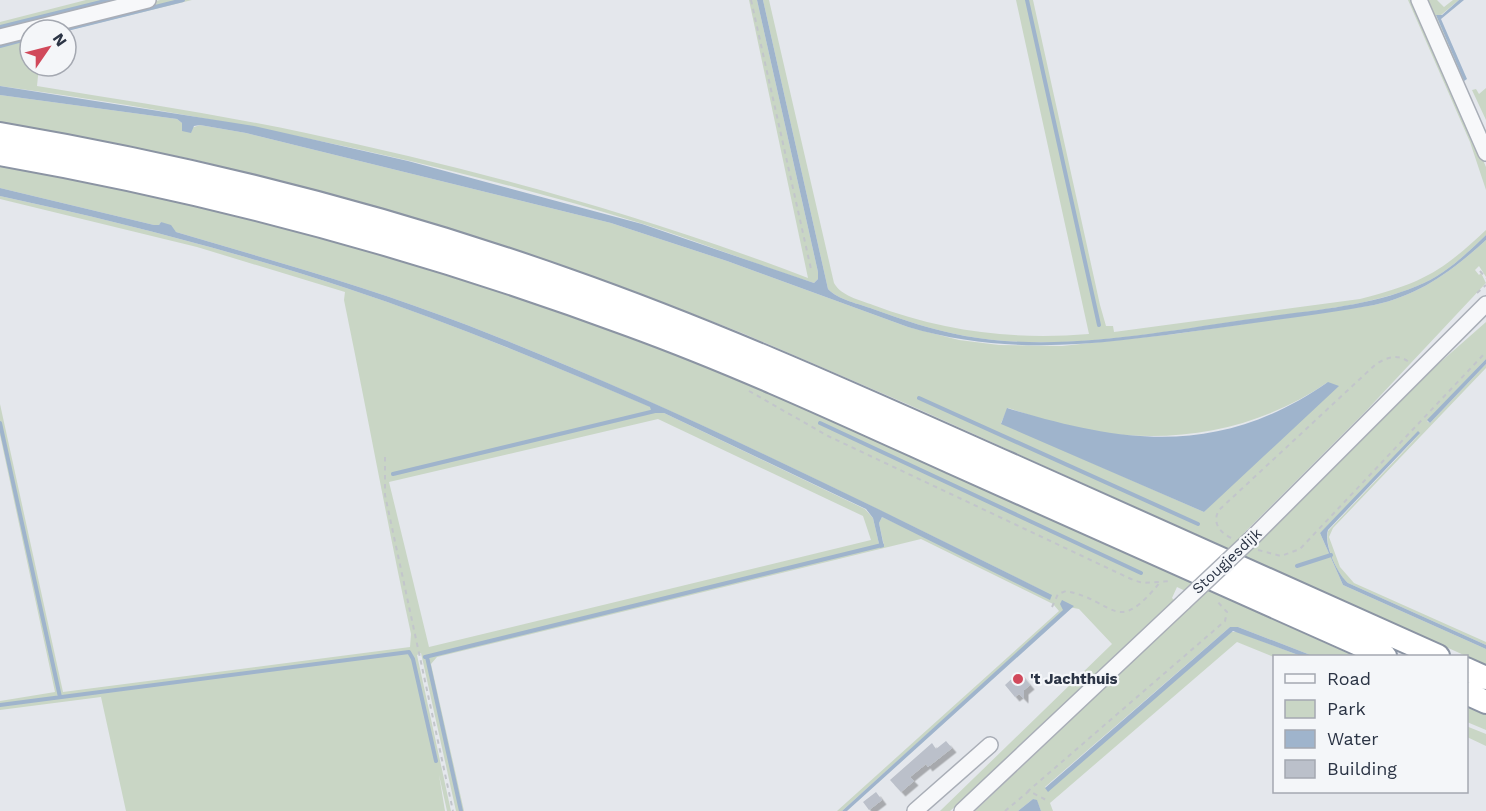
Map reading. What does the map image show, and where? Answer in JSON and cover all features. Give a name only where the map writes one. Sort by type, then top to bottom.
[{"type":"highway","points":[[0,134],[179,169],[349,211],[499,257],[635,304],[782,364],[1434,655]]},
{"type":"highway","points":[[0,154],[158,184],[312,222],[478,272],[633,326],[751,373],[1381,655]]},
{"type":"highway","points":[[1468,669],[1486,678]]},
{"type":"highway","points":[[1468,693],[1486,702]]},
{"type":"street","points":[[0,37],[148,0]]},
{"type":"street","points":[[1419,0],[1486,153]]},
{"type":"street","name":"Stougjesdijk","points":[[962,811],[1253,537],[1486,304]]},
{"type":"street","points":[[915,811],[990,745]]},
{"type":"path","points":[[751,0],[811,268]]},
{"type":"path","points":[[1480,271],[1486,278]]},
{"type":"path","points":[[741,387],[828,436],[1133,580],[1143,583],[1161,581],[1181,583]]},
{"type":"path","points":[[385,457],[385,495],[453,811]]},
{"type":"path","points":[[1052,607],[1058,594],[1066,591],[1115,612],[1129,611],[1140,604],[1161,581]]},
{"type":"path","points":[[1005,811],[1225,621],[1227,612],[1210,596]]},
{"type":"path","points":[[1027,792],[1032,791],[1048,801]]},
{"type":"green space","points":[[86,0],[139,0],[68,18],[18,18],[18,30],[0,35],[0,22]]},
{"type":"green space","points":[[160,0],[192,0],[78,28],[78,21]]},
{"type":"green space","points":[[749,0],[757,0],[818,272],[818,279],[814,283],[643,224],[484,179],[243,126],[0,86],[0,40],[18,36],[18,78],[38,78],[37,86],[273,126],[433,162],[623,214],[808,278]]},
{"type":"green space","points":[[763,0],[769,0],[834,283],[851,297],[900,314],[953,328],[1006,335],[1089,334],[1016,0],[1033,0],[1100,305],[1106,326],[1113,326],[1114,332],[1360,299],[1399,288],[1429,275],[1456,257],[1486,230],[1486,235],[1446,270],[1417,286],[1378,299],[1316,311],[1146,335],[1073,342],[1001,341],[953,334],[907,321],[843,299],[828,289]]},
{"type":"green space","points":[[1408,0],[1414,0],[1486,167],[1486,190],[1470,142]]},
{"type":"green space","points":[[1424,0],[1437,0],[1444,7],[1453,0],[1459,0],[1441,15],[1436,15],[1464,81],[1459,80]]},
{"type":"green space","points":[[1486,88],[1486,120],[1472,90],[1476,89],[1479,94]]},
{"type":"green space","points":[[0,95],[177,119],[182,123],[182,131],[200,125],[246,133],[611,223],[727,261],[908,327],[959,340],[999,345],[1062,346],[1175,334],[1374,305],[1391,301],[1421,288],[1448,272],[1486,240],[1486,277],[1479,266],[1475,270],[1479,275],[1481,273],[1486,283],[1365,412],[1244,533],[1261,541],[1428,373],[1486,322],[1486,359],[1427,421],[1430,423],[1486,364],[1486,368],[1333,528],[1329,537],[1340,567],[1354,583],[1486,642],[1486,645],[1348,583],[1332,558],[1327,537],[1328,531],[1420,434],[1320,533],[1343,585],[1486,649],[1486,665],[907,404],[742,333],[631,290],[464,233],[342,197],[192,159],[0,122]],"holes":[[[1328,382],[1204,512],[1001,423],[1008,408],[1062,425],[1096,432],[1157,436],[1187,434],[1217,430],[1274,412]]]},
{"type":"green space","points":[[0,166],[208,208],[310,234],[512,296],[612,331],[710,368],[808,409],[1352,655],[1310,655],[1238,627],[1230,627],[1045,787],[1048,791],[1231,632],[1238,632],[1298,655],[1273,657],[1237,642],[1050,803],[1053,811],[1041,811],[1037,801],[1033,799],[1018,811],[975,811],[1200,598],[1177,587],[1172,598],[1174,600],[956,806],[950,811],[940,811],[1112,644],[1079,609],[1063,606],[1064,610],[842,811],[837,811],[1059,611],[1053,604],[921,539],[437,657],[431,664],[464,811],[456,811],[421,653],[417,655],[451,811],[447,811],[439,775],[445,811],[126,811],[101,697],[0,710],[0,701],[55,692],[0,435],[0,404],[63,692],[410,647],[411,634],[344,300],[345,292],[197,247],[0,199],[0,196],[218,249],[346,288],[462,330],[651,407],[653,413],[664,413],[865,509],[873,518],[880,548],[884,546],[879,523],[882,517],[1052,595],[835,488],[542,355],[467,325],[359,287],[176,232],[161,222],[159,225],[0,188]],"holes":[[[658,419],[863,516],[871,540],[429,647],[389,482]]]},
{"type":"green space","points":[[1468,708],[1486,715],[1486,730],[1468,722]]},
{"type":"green space","points":[[1468,727],[1486,734],[1486,746],[1468,737]]},
{"type":"water","points":[[757,0],[763,0],[828,289],[843,299],[907,321],[953,334],[1002,341],[1075,341],[1149,334],[1339,307],[1379,299],[1417,286],[1437,276],[1486,235],[1486,240],[1448,272],[1421,288],[1391,301],[1374,305],[1096,343],[1023,345],[985,342],[947,337],[908,327],[727,261],[611,223],[246,133],[200,125],[194,126],[191,133],[182,131],[182,123],[177,119],[0,95],[0,86],[254,126],[408,161],[642,224],[814,283],[818,279],[818,272]]},
{"type":"water","points":[[1459,0],[1464,0],[1441,19],[1467,79],[1464,81],[1436,15],[1442,15]]},
{"type":"water","points":[[0,188],[154,225],[159,225],[161,222],[171,225],[176,232],[359,287],[467,325],[689,419],[1052,595],[1050,600],[882,517],[879,523],[884,547],[880,548],[873,518],[866,509],[664,413],[652,413],[650,407],[461,329],[346,288],[218,249],[0,196]]},
{"type":"water","points":[[1486,359],[1486,364],[1430,423],[1427,420]]},
{"type":"water","points":[[1328,382],[1339,386],[1204,512],[1001,424],[1007,408],[1092,430],[1132,435],[1172,437],[1210,433],[1249,423],[1288,406]]},
{"type":"water","points":[[1418,431],[1420,433],[1328,530],[1329,551],[1348,583],[1486,645],[1486,649],[1343,585],[1320,533]]},
{"type":"water","points":[[1062,600],[1074,606],[847,811],[842,811],[1063,610],[1060,604]]},
{"type":"water","points":[[1230,627],[1238,627],[1310,655],[1298,655],[1233,631],[1048,792],[1045,788]]},
{"type":"water","points":[[1033,799],[1037,800],[1041,811],[1018,811]]},
{"type":"building","name":"'t Jachthuis","points":[[1019,672],[1030,685],[1024,690],[1024,699],[1019,694],[1015,697],[1005,685]]},
{"type":"building","points":[[946,741],[952,748],[928,767],[926,764],[910,777],[914,781],[901,792],[890,780],[932,743],[936,749]]},
{"type":"building","points":[[876,792],[882,800],[869,810],[863,802]]},
{"type":"waterway","points":[[0,27],[109,0]]},
{"type":"waterway","points":[[78,26],[183,0]]},
{"type":"waterway","points":[[1027,0],[1099,325]]},
{"type":"waterway","points":[[0,46],[18,41]]},
{"type":"waterway","points":[[919,398],[1198,524]]},
{"type":"waterway","points":[[393,474],[655,411]]},
{"type":"waterway","points":[[0,423],[60,697]]},
{"type":"waterway","points":[[820,423],[1141,573]]},
{"type":"waterway","points":[[425,657],[882,545]]},
{"type":"waterway","points":[[1297,566],[1331,555]]},
{"type":"waterway","points":[[0,705],[409,652],[413,659],[436,761]]},
{"type":"waterway","points":[[427,657],[461,811]]},
{"type":"place","name":"'t Jachthuis","points":[[1018,679]]}]
